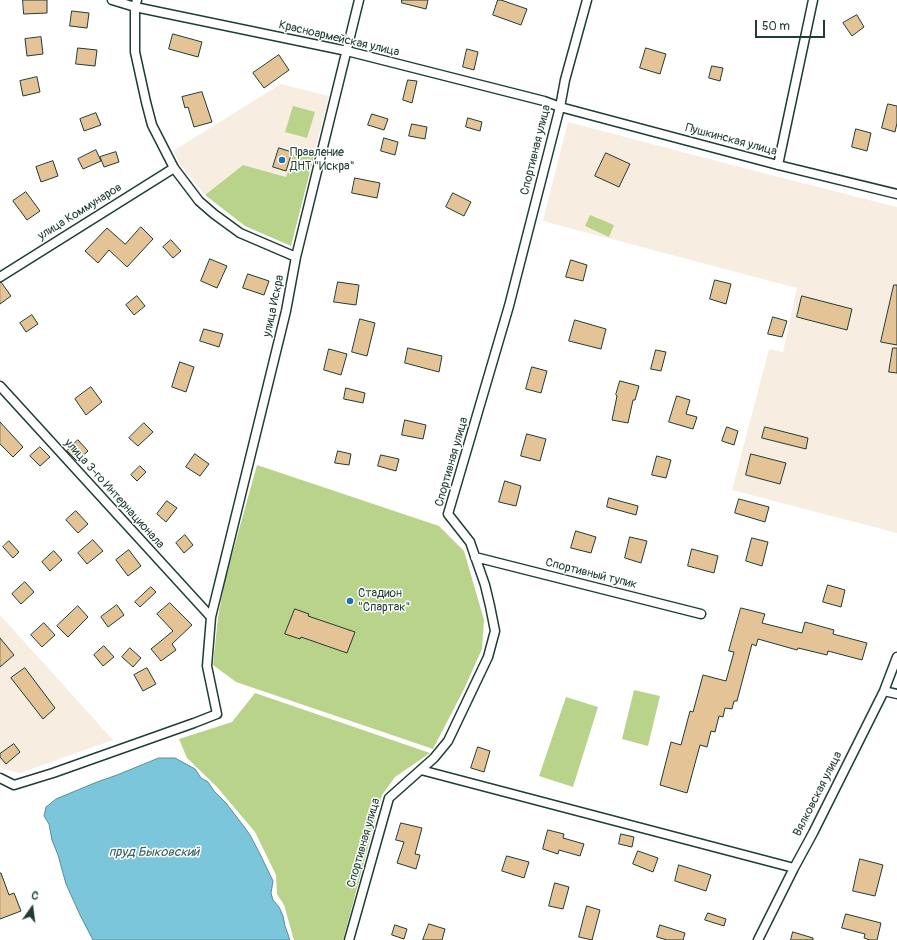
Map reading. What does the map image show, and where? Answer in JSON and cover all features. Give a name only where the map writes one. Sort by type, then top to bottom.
[{"type":"street","name":"Красноармейская улица","points":[[112,0],[136,3],[347,51],[544,101],[560,107]]},
{"type":"street","name":"улица Искра","points":[[0,778],[14,785],[60,771],[217,714],[207,666],[211,617],[286,311],[296,257],[359,0]]},
{"type":"street","name":"Спортивная улица","points":[[349,940],[389,798],[434,758],[448,741],[488,657],[495,631],[485,585],[470,542],[448,514],[509,306],[560,107],[565,80],[587,0]]},
{"type":"street","points":[[778,165],[813,0]]},
{"type":"street","points":[[136,3],[135,52],[146,102],[152,125],[174,168],[199,201],[233,228],[296,257]]},
{"type":"street","name":"Пушкинская улица","points":[[560,107],[778,165],[897,194]]},
{"type":"street","name":"улица Коммунаров","points":[[0,277],[174,168]]},
{"type":"street","name":"улица 3-го Интернационала","points":[[0,386],[211,617]]},
{"type":"street","name":"Спортивный тупик","points":[[476,557],[701,614]]},
{"type":"street","name":"Вялковская улица","points":[[758,940],[884,691],[897,657]]},
{"type":"street","points":[[884,691],[897,694]]},
{"type":"street","points":[[421,770],[794,868]]},
{"type":"shaded area","points":[[281,84],[329,96],[315,152],[296,148],[286,177],[243,165],[205,195],[180,165],[173,151]]},
{"type":"shaded area","points":[[568,122],[897,207],[897,533],[732,490],[769,349],[783,352],[797,288],[543,221]]},
{"type":"shaded area","points":[[0,615],[113,740],[20,773],[0,768]]},
{"type":"green space","points":[[293,106],[315,112],[307,138],[285,132]]},
{"type":"green space","points":[[296,147],[315,152],[291,246],[245,226],[205,195],[243,165],[286,177]]},
{"type":"green space","points":[[590,215],[614,225],[609,237],[585,226]]},
{"type":"green space","name":"Стадион \"Спартак\"","points":[[257,465],[439,526],[464,551],[484,620],[482,649],[464,689],[433,749],[236,682],[213,665],[218,617],[225,580]]},
{"type":"green space","points":[[634,690],[660,696],[648,746],[622,739]]},
{"type":"green space","points":[[255,693],[430,753],[395,777],[382,795],[343,940],[294,940],[284,905],[277,894],[276,875],[255,832],[217,787],[187,758],[179,739],[232,722]]},
{"type":"green space","points":[[566,697],[598,707],[573,787],[539,776]]},
{"type":"water","name":"пруд Быковский","points":[[159,758],[175,758],[195,769],[201,778],[208,782],[214,791],[226,803],[245,828],[273,881],[271,893],[273,900],[279,907],[283,916],[290,940],[93,940],[66,884],[52,840],[49,824],[44,816],[46,807],[56,799]]},
{"type":"building","points":[[23,0],[47,0],[47,13],[24,14]]},
{"type":"building","points":[[402,0],[428,0],[426,9],[402,3]]},
{"type":"building","points":[[498,0],[527,9],[521,25],[493,15]]},
{"type":"building","points":[[72,11],[89,13],[87,28],[70,26]]},
{"type":"building","points":[[857,15],[864,27],[852,36],[843,23]]},
{"type":"building","points":[[173,34],[202,42],[198,57],[169,49]]},
{"type":"building","points":[[41,37],[43,54],[27,56],[25,39]]},
{"type":"building","points":[[78,48],[97,50],[95,66],[76,64]]},
{"type":"building","points":[[646,48],[666,54],[660,74],[640,68]]},
{"type":"building","points":[[467,49],[478,52],[474,70],[463,67]]},
{"type":"building","points":[[279,55],[289,70],[264,88],[253,73]]},
{"type":"building","points":[[712,66],[723,68],[720,81],[709,78]]},
{"type":"building","points":[[37,77],[40,92],[23,96],[20,81]]},
{"type":"building","points":[[408,80],[417,81],[412,103],[403,100]]},
{"type":"building","points":[[202,92],[212,122],[194,127],[188,107],[185,108],[182,97]]},
{"type":"building","points":[[888,104],[897,106],[897,123],[895,132],[882,128]]},
{"type":"building","points":[[96,113],[101,125],[84,131],[80,119]]},
{"type":"building","points":[[372,114],[388,119],[384,130],[368,125]]},
{"type":"building","points":[[468,118],[482,122],[480,131],[466,127]]},
{"type":"building","points":[[412,124],[427,127],[425,139],[409,136]]},
{"type":"building","points":[[856,129],[871,133],[867,151],[852,147]]},
{"type":"building","points":[[384,138],[398,142],[395,155],[381,151]]},
{"type":"building","name":"Правление ДНТ \"Искра\"","points":[[279,148],[292,152],[286,171],[273,167]]},
{"type":"building","points":[[96,150],[101,161],[83,169],[78,159]]},
{"type":"building","points":[[116,152],[119,162],[104,167],[100,157]]},
{"type":"building","points":[[606,153],[630,164],[619,187],[595,176]]},
{"type":"building","points":[[53,161],[58,176],[41,182],[36,167]]},
{"type":"building","points":[[355,178],[380,183],[377,198],[352,193]]},
{"type":"building","points":[[26,192],[40,211],[27,220],[13,201]]},
{"type":"building","points":[[453,193],[471,202],[464,216],[446,207]]},
{"type":"building","points":[[141,227],[153,239],[127,267],[109,250],[98,263],[85,251],[107,228],[125,244]]},
{"type":"building","points":[[171,240],[181,251],[173,258],[163,247]]},
{"type":"building","points":[[210,259],[227,266],[217,288],[201,281]]},
{"type":"building","points":[[571,260],[587,265],[583,281],[566,277]]},
{"type":"building","points":[[248,274],[269,281],[264,295],[243,288]]},
{"type":"building","points":[[715,280],[731,284],[726,304],[710,299]]},
{"type":"building","points":[[0,282],[11,296],[0,304]]},
{"type":"building","points":[[338,282],[359,285],[356,305],[334,302]]},
{"type":"building","points":[[894,285],[897,285],[897,345],[881,342]]},
{"type":"building","points":[[137,296],[145,306],[134,315],[126,305]]},
{"type":"building","points":[[802,296],[852,309],[847,330],[797,317]]},
{"type":"building","points":[[32,315],[38,324],[26,332],[20,323]]},
{"type":"building","points":[[773,317],[787,321],[782,337],[768,334]]},
{"type":"building","points":[[360,319],[375,323],[367,356],[352,352]]},
{"type":"building","points":[[575,320],[606,329],[601,349],[569,341]]},
{"type":"building","points":[[204,329],[223,334],[219,347],[200,341]]},
{"type":"building","points":[[408,348],[442,356],[439,372],[405,363]]},
{"type":"building","points":[[893,348],[897,348],[897,373],[889,372]]},
{"type":"building","points":[[329,349],[347,354],[341,375],[324,370]]},
{"type":"building","points":[[656,350],[666,352],[661,371],[651,369]]},
{"type":"building","points":[[180,362],[194,367],[186,392],[172,387]]},
{"type":"building","points":[[532,367],[547,371],[541,393],[526,389]]},
{"type":"building","points":[[620,381],[639,386],[635,400],[633,400],[628,423],[612,420]]},
{"type":"building","points":[[91,387],[102,402],[86,415],[75,399]]},
{"type":"building","points":[[346,388],[365,393],[363,403],[344,399]]},
{"type":"building","points":[[677,396],[690,400],[686,414],[697,417],[693,429],[669,422]]},
{"type":"building","points":[[405,420],[426,425],[423,439],[402,435]]},
{"type":"building","points":[[0,422],[23,447],[13,457],[0,444]]},
{"type":"building","points":[[144,423],[153,432],[138,446],[129,438]]},
{"type":"building","points":[[727,427],[738,431],[734,445],[722,441]]},
{"type":"building","points":[[765,427],[808,438],[806,449],[762,438]]},
{"type":"building","points":[[527,434],[546,439],[540,461],[521,456]]},
{"type":"building","points":[[78,440],[88,451],[77,461],[67,451]]},
{"type":"building","points":[[40,447],[50,457],[40,466],[30,456]]},
{"type":"building","points":[[338,451],[351,454],[349,465],[335,463]]},
{"type":"building","points":[[195,454],[209,464],[200,476],[186,467]]},
{"type":"building","points":[[751,454],[786,463],[780,484],[746,475]]},
{"type":"building","points":[[381,455],[399,459],[396,471],[378,466]]},
{"type":"building","points":[[657,456],[671,460],[666,478],[652,475]]},
{"type":"building","points":[[140,466],[146,472],[137,481],[131,475]]},
{"type":"building","points":[[505,481],[521,486],[516,506],[499,502]]},
{"type":"building","points":[[609,498],[638,506],[636,515],[607,507]]},
{"type":"building","points":[[739,499],[769,507],[765,522],[735,513]]},
{"type":"building","points":[[167,501],[177,508],[166,522],[157,514]]},
{"type":"building","points":[[76,511],[88,524],[78,533],[66,520]]},
{"type":"building","points":[[576,531],[596,537],[591,553],[571,548]]},
{"type":"building","points":[[185,535],[193,545],[184,553],[176,543]]},
{"type":"building","points":[[630,537],[647,541],[641,563],[625,558]]},
{"type":"building","points":[[752,538],[768,542],[762,566],[746,561]]},
{"type":"building","points":[[93,540],[103,551],[87,564],[78,553]]},
{"type":"building","points":[[9,541],[19,552],[13,558],[3,547]]},
{"type":"building","points":[[692,549],[718,556],[714,573],[688,566]]},
{"type":"building","points":[[129,550],[141,566],[128,576],[116,560]]},
{"type":"building","points":[[54,551],[62,560],[50,571],[42,562]]},
{"type":"building","points":[[25,582],[34,592],[21,604],[12,594]]},
{"type":"building","points":[[828,585],[845,590],[841,607],[823,602]]},
{"type":"building","points":[[151,587],[156,592],[140,607],[135,602]]},
{"type":"building","points":[[170,603],[192,625],[172,644],[176,650],[161,661],[151,649],[173,631],[157,614]]},
{"type":"building","points":[[117,605],[124,615],[108,627],[101,617]]},
{"type":"building","points":[[78,606],[88,617],[68,637],[57,626]]},
{"type":"building","points":[[741,608],[765,614],[762,623],[802,633],[805,622],[834,630],[833,634],[867,643],[862,660],[828,651],[827,655],[798,648],[797,650],[758,639],[756,646],[752,644],[737,701],[734,701],[732,709],[725,708],[723,717],[719,716],[715,732],[711,731],[707,747],[700,745],[687,793],[660,785],[671,742],[681,745],[690,711],[693,712],[703,675],[726,681],[734,652],[729,651]]},
{"type":"building","points":[[295,609],[309,614],[308,616],[355,632],[347,653],[301,637],[300,639],[285,634]]},
{"type":"building","points":[[44,623],[55,635],[42,647],[31,635]]},
{"type":"building","points":[[0,638],[14,655],[0,667]]},
{"type":"building","points":[[104,646],[114,657],[103,666],[94,655]]},
{"type":"building","points":[[130,648],[141,658],[133,667],[122,657]]},
{"type":"building","points":[[25,668],[55,708],[43,719],[11,678]]},
{"type":"building","points":[[147,668],[156,684],[143,691],[134,675]]},
{"type":"building","points":[[14,744],[20,752],[6,764],[0,757],[0,754]]},
{"type":"building","points":[[478,747],[490,751],[484,772],[471,768]]},
{"type":"building","points":[[401,823],[422,828],[415,854],[420,855],[416,869],[397,863],[404,842],[396,840]]},
{"type":"building","points":[[548,830],[564,834],[563,838],[584,844],[580,856],[559,850],[558,854],[543,849]]},
{"type":"building","points":[[621,834],[634,837],[632,847],[619,844]]},
{"type":"building","points":[[638,851],[658,858],[653,872],[633,864]]},
{"type":"building","points":[[507,856],[529,862],[524,878],[502,871]]},
{"type":"building","points":[[860,859],[883,865],[875,896],[853,891]]},
{"type":"building","points":[[679,865],[711,875],[706,891],[675,881]]},
{"type":"building","points":[[0,873],[9,895],[14,893],[21,911],[0,919]]},
{"type":"building","points":[[555,883],[569,887],[563,909],[549,906]]},
{"type":"building","points":[[587,906],[600,910],[592,940],[579,937]]},
{"type":"building","points":[[708,913],[726,919],[724,926],[705,920]]},
{"type":"building","points":[[846,914],[881,923],[877,940],[864,938],[865,934],[842,928]]},
{"type":"building","points":[[429,924],[445,929],[442,940],[423,940]]},
{"type":"building","points":[[395,925],[407,929],[404,939],[392,935]]},
{"type":"building","points":[[660,925],[685,933],[683,940],[667,940],[657,937]]},
{"type":"building","points":[[793,932],[813,938],[813,940],[791,940]]},
{"type":"place","name":"Правление ДНТ \"Искра\"","points":[[282,160]]},
{"type":"place","name":"Стадион \"Спартак\"","points":[[350,601]]}]
